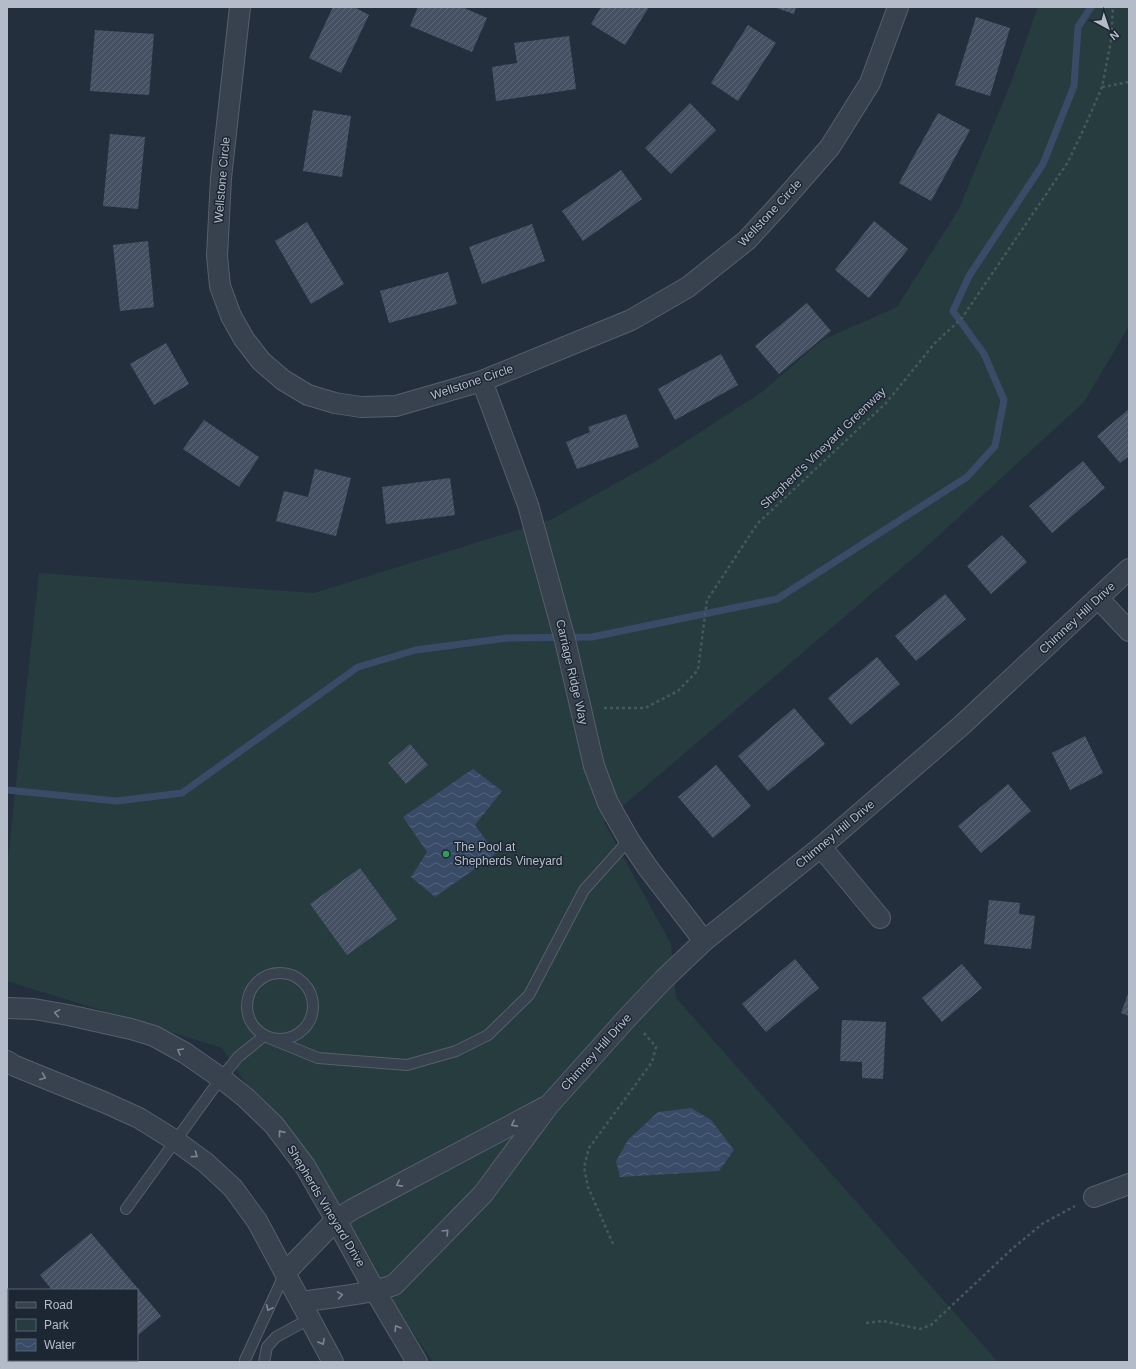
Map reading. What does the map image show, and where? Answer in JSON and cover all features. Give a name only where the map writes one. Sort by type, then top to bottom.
[{"type":"street","name":"Wellstone Circle","points":[[240,7],[221,178],[217,256],[220,286],[232,316],[244,339],[261,361],[283,380],[308,395],[334,403],[360,408],[396,406],[482,381],[631,320],[688,287],[747,240],[830,147],[870,83],[898,7]]},
{"type":"street","name":"Carriage Ridge Way","points":[[482,381],[528,505],[565,640],[594,766],[608,803],[629,840],[648,868],[704,941]]},
{"type":"street","name":"Chimney Hill Drive","points":[[305,1310],[354,1293],[375,1291],[394,1285],[483,1194],[549,1105],[664,979],[704,941],[821,847],[962,725],[1129,569]]},
{"type":"street","points":[[1098,598],[1129,631]]},
{"type":"street","points":[[821,847],[880,918]]},
{"type":"street","name":"Shepherds Vineyard Drive","points":[[7,1008],[34,1009],[68,1015],[131,1029],[154,1036],[185,1054],[221,1078],[246,1098],[274,1125],[305,1166],[375,1291],[417,1362]]},
{"type":"street","points":[[7,1061],[15,1066],[106,1102],[139,1118],[176,1141],[206,1163],[233,1188],[257,1221],[333,1362]]},
{"type":"street","name":"Chimney Hill Drive","points":[[285,1273],[336,1220],[352,1209],[549,1105]]},
{"type":"street","points":[[1094,1197],[1129,1184]]},
{"type":"lane","points":[[264,1036],[275,1039],[286,1039],[296,1035],[304,1029],[310,1020],[313,1009],[313,999],[309,988],[302,981],[292,975],[281,972],[270,974],[260,979],[252,987],[248,998],[247,1009],[249,1019],[256,1029],[264,1036],[318,1058],[407,1065],[456,1051],[488,1035],[530,994],[584,890],[629,840]]},
{"type":"lane","points":[[126,1209],[221,1078],[238,1057],[264,1036]]},
{"type":"lane","points":[[245,1360],[285,1273]]},
{"type":"lane","points":[[264,1362],[267,1346],[305,1310]]},
{"type":"path","name":"Shepherd's Vineyard Greenway","points":[[598,708],[644,708],[678,691],[698,670],[707,600],[758,523],[886,403],[935,343],[962,318],[1068,162],[1102,87],[1111,41],[1113,7]]},
{"type":"path","points":[[1102,87],[1129,82]]},
{"type":"path","points":[[613,1244],[588,1187],[584,1168],[589,1148],[652,1062],[656,1047],[642,1030],[628,1017]]},
{"type":"path","points":[[866,1323],[883,1321],[920,1329],[931,1325],[1012,1249],[1042,1224],[1094,1197]]},
{"type":"green space","points":[[1038,7],[1129,7],[1129,326],[1084,402],[924,549],[604,822],[671,944],[676,998],[998,1362],[433,1362],[336,1220],[222,1048],[7,981],[7,867],[39,573],[314,593],[550,520],[654,462],[762,392],[822,340],[897,307],[959,209],[1012,80]]},
{"type":"water","points":[[473,769],[502,791],[475,825],[496,854],[435,897],[411,877],[427,852],[403,817]]},
{"type":"water","points":[[691,1108],[711,1120],[734,1150],[719,1171],[620,1177],[616,1161],[628,1140],[658,1112]]},
{"type":"building","points":[[333,7],[354,7],[369,15],[341,73],[309,58]]},
{"type":"building","points":[[418,7],[462,7],[487,18],[472,52],[410,26]]},
{"type":"building","points":[[601,7],[649,7],[625,45],[591,24]]},
{"type":"building","points":[[774,7],[796,7],[794,14]]},
{"type":"building","points":[[976,17],[1010,28],[990,96],[955,85]]},
{"type":"building","points":[[748,25],[776,43],[738,101],[711,83]]},
{"type":"building","points":[[95,30],[154,34],[149,95],[90,91]]},
{"type":"building","points":[[569,36],[576,89],[496,101],[492,67],[517,63],[514,43]]},
{"type":"building","points":[[690,103],[716,130],[671,174],[645,148]]},
{"type":"building","points":[[313,110],[351,116],[342,177],[303,171]]},
{"type":"building","points":[[938,113],[970,130],[931,201],[899,183]]},
{"type":"building","points":[[110,134],[145,137],[138,209],[103,206]]},
{"type":"building","points":[[621,170],[642,199],[583,241],[562,211]]},
{"type":"building","points":[[874,221],[908,249],[869,298],[835,270]]},
{"type":"building","points":[[307,222],[344,284],[311,304],[275,241]]},
{"type":"building","points":[[532,224],[545,261],[482,284],[469,247]]},
{"type":"building","points":[[148,241],[154,307],[120,311],[113,245]]},
{"type":"building","points":[[448,272],[457,304],[389,323],[380,291]]},
{"type":"building","points":[[807,303],[831,331],[779,374],[755,346]]},
{"type":"building","points":[[166,343],[189,384],[154,405],[130,364]]},
{"type":"building","points":[[721,354],[738,385],[675,420],[658,389]]},
{"type":"building","points":[[1129,409],[1129,456],[1120,463],[1097,436]]},
{"type":"building","points":[[626,414],[639,447],[577,469],[566,442],[590,432],[588,427]]},
{"type":"building","points":[[204,420],[259,457],[239,487],[183,449]]},
{"type":"building","points":[[1083,461],[1105,488],[1052,533],[1029,506]]},
{"type":"building","points":[[315,469],[351,478],[336,536],[276,521],[284,491],[308,497]]},
{"type":"building","points":[[450,478],[455,515],[386,524],[382,487]]},
{"type":"building","points":[[1002,535],[1027,562],[991,594],[967,566]]},
{"type":"building","points":[[945,594],[966,619],[916,661],[895,636]]},
{"type":"building","points":[[877,657],[900,684],[851,725],[828,698]]},
{"type":"building","points":[[794,708],[825,744],[768,791],[738,756]]},
{"type":"building","points":[[1085,736],[1103,773],[1070,790],[1052,753]]},
{"type":"building","points":[[410,744],[428,765],[406,784],[388,763]]},
{"type":"building","points":[[716,765],[751,806],[713,838],[678,797]]},
{"type":"building","points":[[1008,784],[1031,811],[981,853],[958,826]]},
{"type":"building","points":[[360,868],[397,919],[347,955],[310,904]]},
{"type":"building","points":[[989,900],[1020,903],[1019,914],[1035,916],[1031,949],[984,944]]},
{"type":"building","points":[[795,959],[819,988],[766,1032],[742,1004]]},
{"type":"building","points":[[962,964],[982,988],[942,1022],[922,998]]},
{"type":"building","points":[[1129,991],[1129,1016],[1121,1013]]},
{"type":"building","points":[[842,1020],[886,1022],[883,1079],[862,1078],[862,1062],[840,1061]]},
{"type":"building","points":[[91,1233],[161,1316],[138,1335],[138,1289],[51,1289],[40,1275]]},
{"type":"building","points":[[82,1361],[106,1361],[105,1362]]},
{"type":"waterway","points":[[7,790],[117,801],[182,793],[358,667],[416,650],[507,638],[592,637],[777,599],[967,477],[995,446],[1004,400],[984,354],[953,311],[969,276],[1043,164],[1074,86],[1078,27],[1091,7]]},
{"type":"place","name":"The Pool at Shepherds Vineyard","points":[[446,854]]}]
